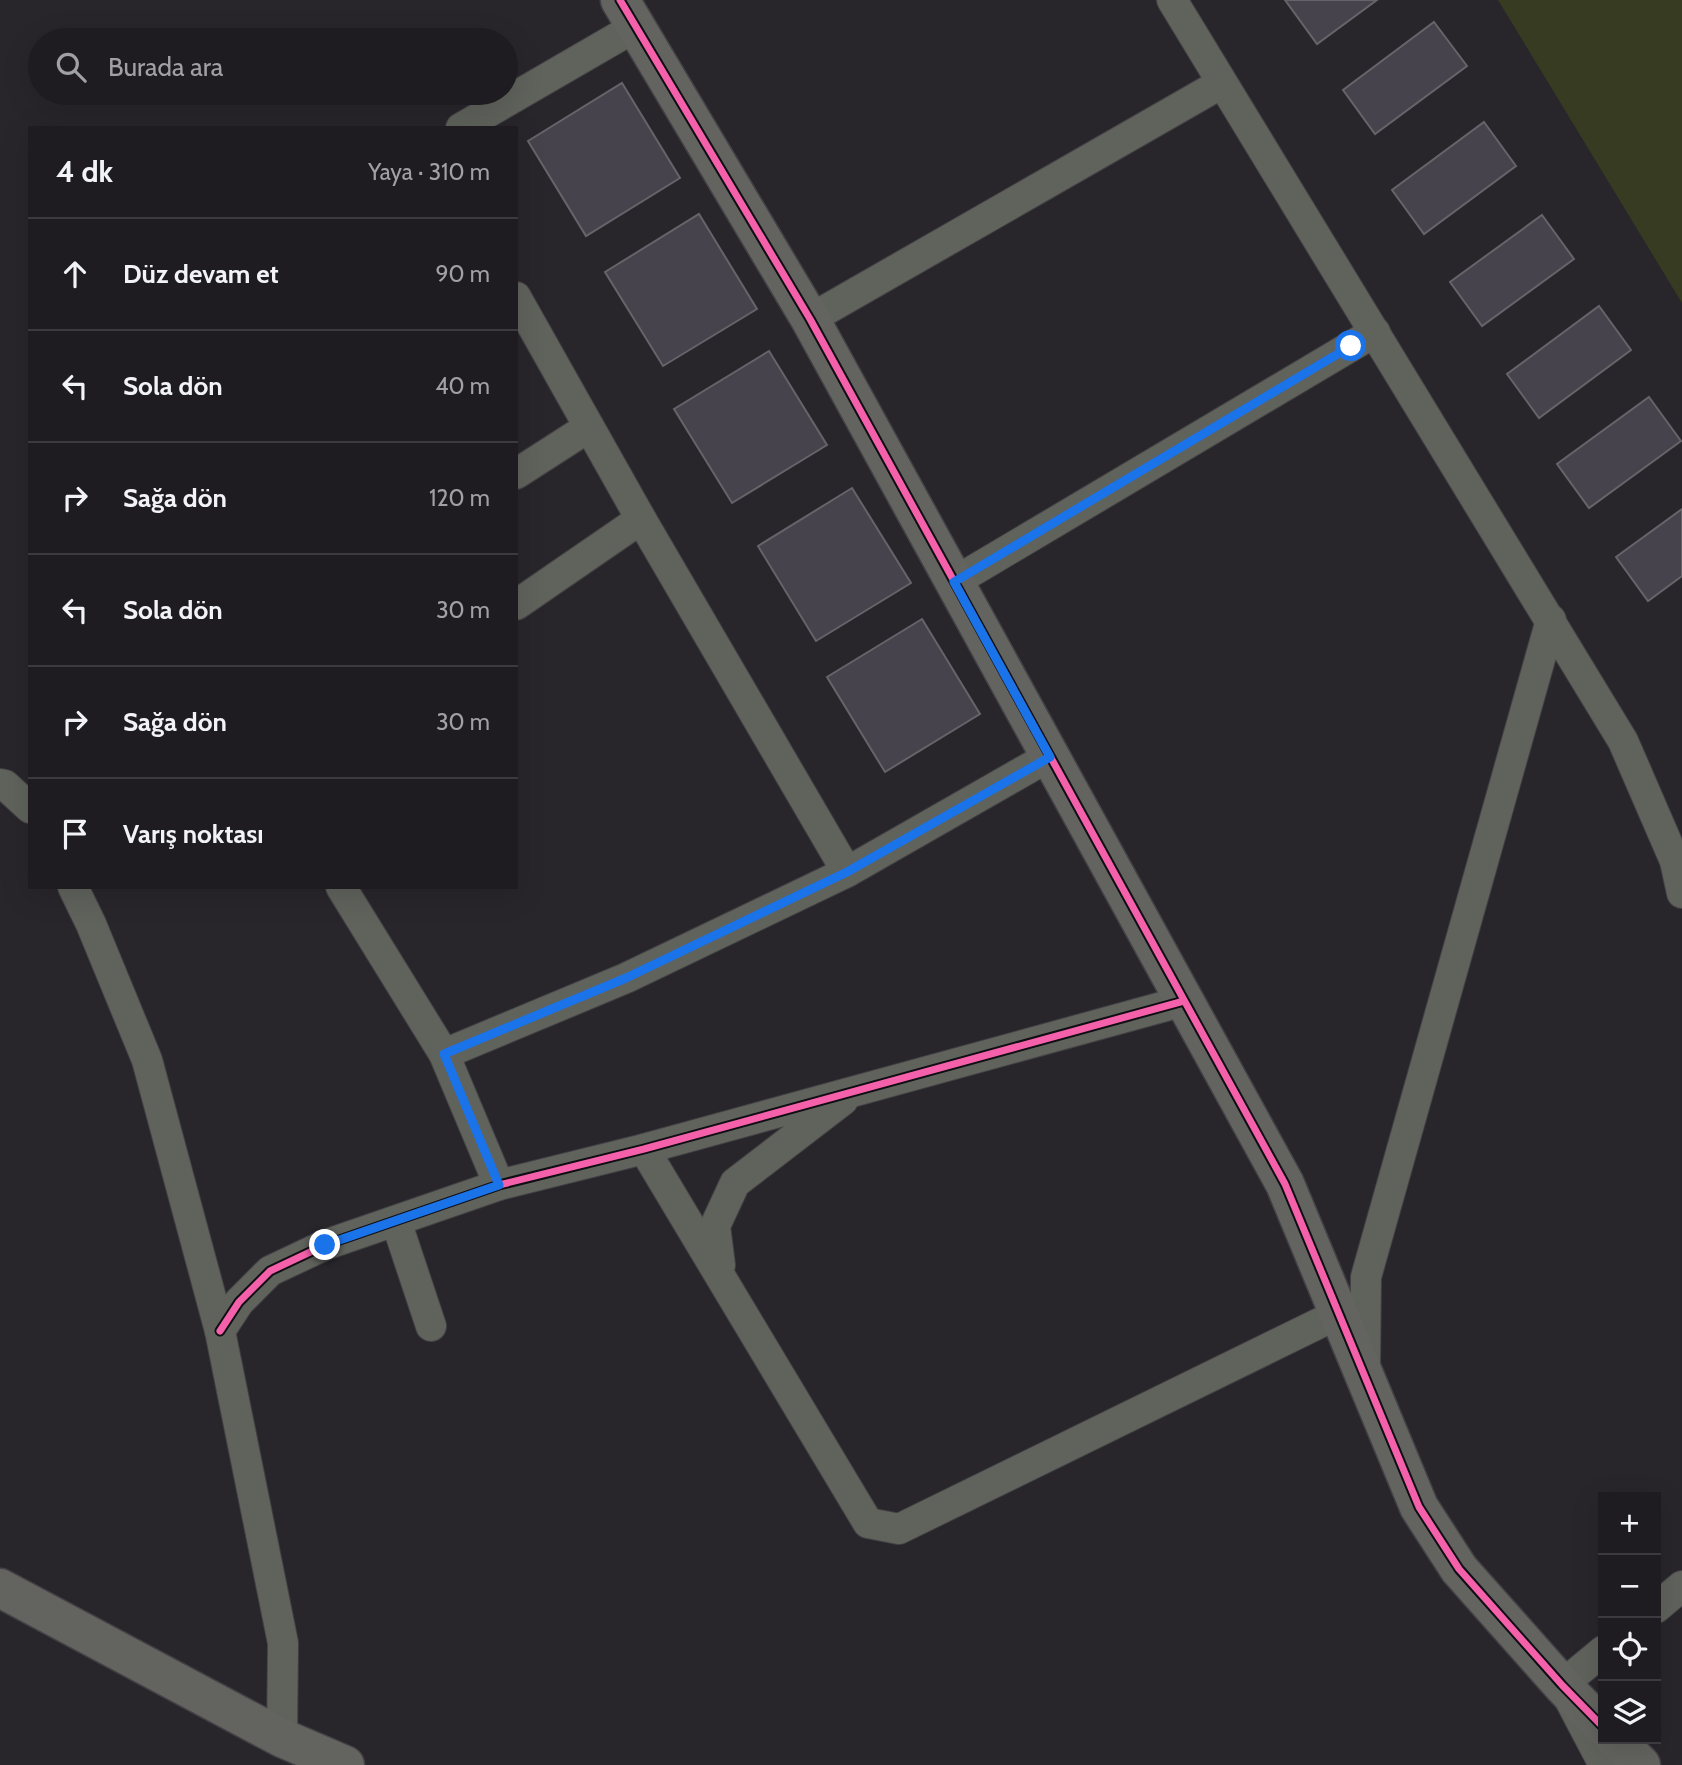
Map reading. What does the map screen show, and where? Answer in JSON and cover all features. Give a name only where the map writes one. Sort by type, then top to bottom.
[{"type":"street","points":[[1172,0],[1623,741],[1675,861],[1682,893]]},
{"type":"street","points":[[518,89],[629,13],[810,319],[1285,1184],[1419,1507],[1459,1569],[1598,1722]]},
{"type":"street","points":[[810,319],[1222,83]]},
{"type":"street","points":[[464,126],[495,105]]},
{"type":"street","points":[[518,301],[641,519],[847,872]]},
{"type":"street","points":[[954,582],[1375,332]]},
{"type":"street","points":[[518,473],[589,427]]},
{"type":"street","points":[[518,604],[641,519]]},
{"type":"street","points":[[1365,1379],[1366,1277],[1551,620]]},
{"type":"street","points":[[444,1054],[626,978],[847,872],[1050,757]]},
{"type":"street","points":[[0,784],[5,785],[28,806]]},
{"type":"street","points":[[74,889],[92,923],[147,1060],[220,1331],[283,1643],[282,1738]]},
{"type":"street","points":[[342,889],[444,1054],[499,1185]]},
{"type":"street","points":[[220,1331],[239,1302],[270,1271],[325,1245],[499,1185],[644,1149],[1184,1001]]},
{"type":"street","points":[[722,1279],[715,1226],[735,1183],[855,1091]]},
{"type":"street","points":[[644,1149],[868,1523],[899,1529],[1338,1314]]},
{"type":"street","points":[[396,1221],[431,1326]]},
{"type":"street","points":[[1661,1604],[1682,1586]]},
{"type":"street","points":[[0,1588],[282,1738],[345,1765]]},
{"type":"street","points":[[1562,1685],[1598,1655]]},
{"type":"street","points":[[1562,1685],[1604,1765]]},
{"type":"street","points":[[1620,1744],[1640,1765]]},
{"type":"green space","points":[[1498,0],[1682,0],[1682,303]]},
{"type":"building","points":[[1285,0],[1377,0],[1317,44]]},
{"type":"building","points":[[1434,22],[1467,66],[1375,134],[1343,90]]},
{"type":"building","points":[[622,83],[680,178],[586,236],[528,141]]},
{"type":"building","points":[[1484,122],[1516,166],[1424,234],[1392,190]]},
{"type":"building","points":[[699,214],[757,309],[663,366],[605,272]]},
{"type":"building","points":[[1542,215],[1574,259],[1482,326],[1450,282]]},
{"type":"building","points":[[1599,306],[1631,350],[1539,418],[1507,374]]},
{"type":"building","points":[[769,351],[827,445],[732,503],[674,409]]},
{"type":"building","points":[[1649,397],[1681,441],[1589,508],[1557,464]]},
{"type":"building","points":[[852,488],[911,583],[816,641],[758,546]]},
{"type":"building","points":[[1682,509],[1682,576],[1648,601],[1616,557]]},
{"type":"building","points":[[922,619],[980,714],[885,772],[827,677]]},
{"type":"cycle path","points":[[620,0],[810,319],[1285,1184],[1419,1507],[1459,1569],[1598,1722]]},
{"type":"cycle path","points":[[220,1331],[239,1302],[270,1271],[325,1245],[499,1185],[644,1149],[1184,1001]]},
{"type":"route","points":[[325,1245],[499,1185],[444,1054],[626,978],[847,872],[1050,757],[954,582],[1351,346]]}]
